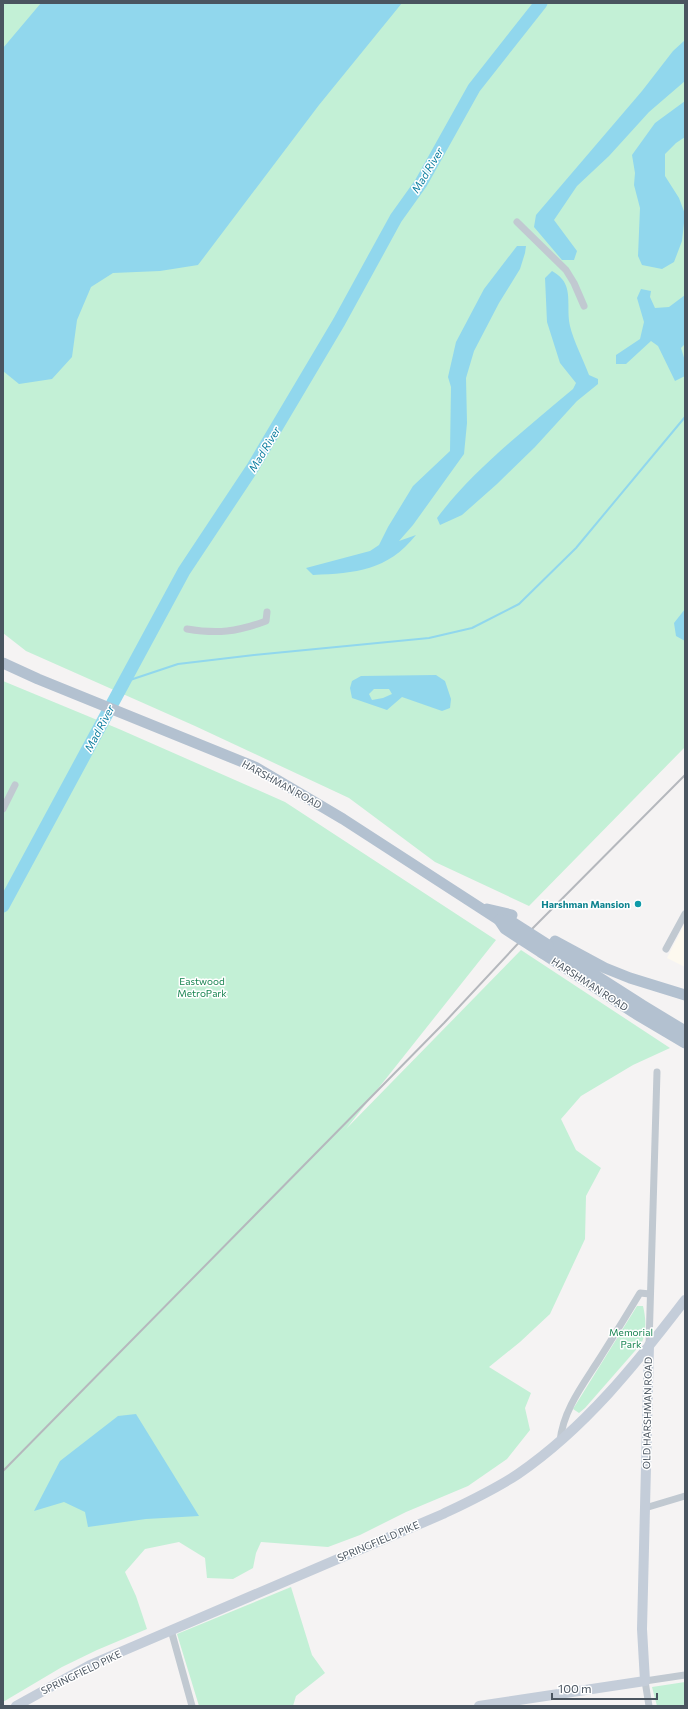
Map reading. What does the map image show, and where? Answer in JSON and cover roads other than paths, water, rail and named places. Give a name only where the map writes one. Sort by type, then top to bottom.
[{"type":"main road","name":"HARSHMAN ROAD","points":[[3,663],[70,692],[234,757],[270,776],[343,819],[499,920],[505,929],[549,946],[685,1031]]},
{"type":"main road","points":[[477,906],[512,915],[549,946],[630,978],[685,995]]},
{"type":"main road","name":"HARSHMAN ROAD","points":[[549,946],[636,1014],[685,1043]]},
{"type":"main road","name":"SPRINGFIELD PIKE","points":[[16,1706],[90,1665],[468,1502],[517,1474],[560,1441],[593,1411],[610,1393],[685,1300]]},
{"type":"main road","name":"OLD HARSHMAN ROAD","points":[[645,1681],[642,1629],[648,1346]]},
{"type":"main road","points":[[479,1706],[645,1681]]},
{"type":"street","points":[[517,222],[566,270],[574,283],[584,306]]},
{"type":"street","points":[[187,629],[214,632],[234,631],[266,621],[267,612]]},
{"type":"street","points":[[3,809],[15,785]]},
{"type":"street","points":[[666,949],[685,914]]},
{"type":"street","name":"OLD HARSHMAN ROAD","points":[[648,1346],[658,1072]]},
{"type":"street","points":[[560,1441],[564,1417],[576,1396],[640,1294],[650,1294]]},
{"type":"street","points":[[645,1508],[685,1496]]},
{"type":"street","points":[[171,1630],[192,1706]]},
{"type":"street","points":[[645,1681],[685,1675]]},
{"type":"street","name":"OLD HARSHMAN ROAD","points":[[645,1681],[649,1706]]},
{"type":"water","points":[[41,3],[402,3],[319,105],[198,265],[160,271],[113,273],[91,287],[77,320],[72,357],[52,379],[19,384],[3,371],[3,48]]},
{"type":"water","points":[[685,40],[685,81],[649,112],[609,156],[577,186],[554,220],[577,251],[574,260],[562,260],[534,227],[536,215],[642,91],[673,51]]},
{"type":"water","points":[[685,101],[685,137],[676,143],[665,154],[665,176],[679,198],[685,214],[682,241],[674,262],[662,269],[642,265],[638,256],[640,208],[634,185],[635,173],[632,155],[655,123]]},
{"type":"water","points":[[517,246],[526,246],[520,269],[499,303],[474,351],[466,378],[467,423],[464,454],[413,525],[399,541],[416,535],[394,556],[370,568],[343,573],[313,575],[306,568],[370,551],[379,545],[413,486],[450,451],[451,387],[448,377],[456,342],[484,289]]},
{"type":"water","points":[[552,271],[564,282],[567,289],[571,332],[589,375],[598,379],[598,384],[577,401],[535,447],[497,484],[462,515],[440,525],[437,518],[467,483],[519,434],[573,389],[576,383],[560,363],[547,322],[545,278]]},
{"type":"water","points":[[641,289],[651,291],[650,297],[655,308],[669,307],[685,295],[685,344],[681,348],[685,361],[685,376],[675,381],[658,346],[651,341],[626,364],[616,364],[616,355],[640,339],[644,322],[637,298]]},
{"type":"water","points":[[685,609],[685,641],[676,636],[674,623]]},
{"type":"water","points":[[436,675],[445,681],[451,699],[450,708],[442,711],[402,697],[387,710],[352,698],[350,688],[352,681],[361,676]],"holes":[[[374,689],[389,689],[392,694],[383,698],[372,700],[369,694]]]},
{"type":"water","points":[[136,1414],[199,1516],[146,1519],[88,1527],[85,1512],[64,1502],[34,1511],[60,1461],[118,1416]]},
{"type":"waterway","name":"Mad River","points":[[3,906],[184,571],[253,467],[339,322],[396,218],[421,183],[474,88],[541,3]]},
{"type":"waterway","points":[[124,682],[178,664],[429,638],[472,628],[519,604],[576,548],[685,417]]},
{"type":"railway","points":[[3,1471],[444,1023],[526,935],[685,775]]},
{"type":"place","name":"Harshman Mansion","points":[[638,904]]},
{"type":"park label","name":"Eastwood MetroPark","points":[[202,986]]},
{"type":"park label","name":"Memorial Park","points":[[631,1338]]}]
